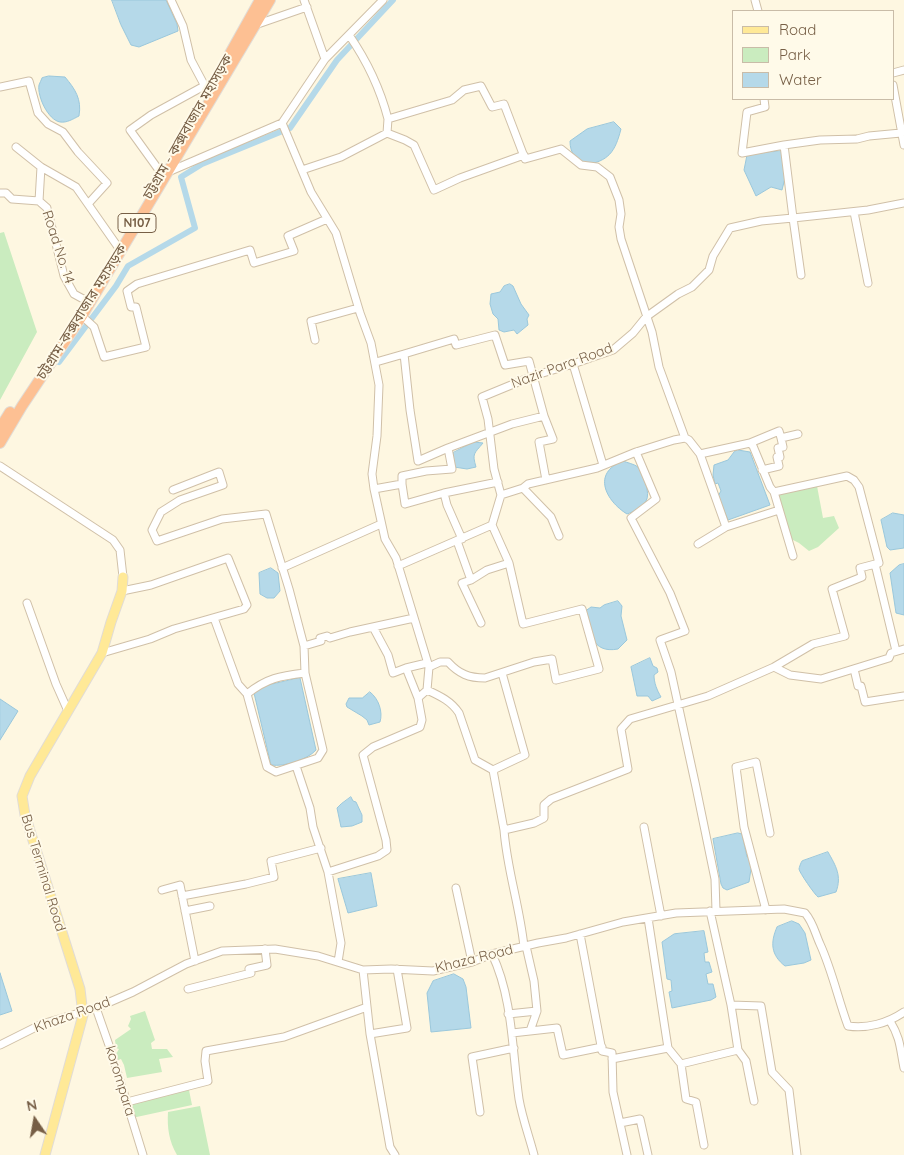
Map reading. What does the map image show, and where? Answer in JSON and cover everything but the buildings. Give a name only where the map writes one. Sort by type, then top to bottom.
[{"type":"highway","name":"চট্টগ্রাম - কক্সবাজার মহাসড়ক","points":[[0,428],[85,300],[164,173],[206,89],[259,0]]},
{"type":"highway","name":"চট্টগ্রাম-কক্সবাজার মহাসড়ক","points":[[0,443],[22,406],[82,316],[164,173],[270,0]]},
{"type":"main road","name":"Bus Terminal Road","points":[[45,1155],[84,1011],[80,989],[24,815],[22,796],[30,776],[102,653],[110,622],[122,591],[123,577]]},
{"type":"street","points":[[171,0],[183,26],[191,60],[206,89],[151,115],[130,130],[164,173],[282,123],[325,59],[382,0]]},
{"type":"street","points":[[255,26],[306,4],[325,59]]},
{"type":"street","points":[[349,34],[365,59],[383,98],[388,119],[387,133]]},
{"type":"street","points":[[0,86],[29,81],[38,113],[48,124],[63,132],[78,152],[107,183],[88,204]]},
{"type":"street","points":[[388,119],[452,100],[464,90],[481,86],[492,107],[504,104],[525,159],[561,148],[580,166],[597,167],[610,177],[619,200],[621,239],[652,332],[659,367],[685,438],[689,440],[700,454],[726,527]]},
{"type":"street","points":[[894,91],[904,145]]},
{"type":"street","points":[[764,100],[765,107],[747,112],[742,153],[820,140],[857,139],[901,133]]},
{"type":"street","points":[[282,123],[311,192],[336,233],[376,362],[379,384],[377,436],[372,474],[385,539],[398,566],[428,665],[427,690],[418,698]]},
{"type":"street","points":[[302,170],[341,157],[387,133],[414,145],[434,190],[460,178],[524,155]]},
{"type":"street","points":[[784,145],[801,275]]},
{"type":"street","points":[[16,147],[41,167],[76,188],[118,247]]},
{"type":"street","points":[[39,201],[41,167]]},
{"type":"street","name":"Road No. 14","points":[[0,193],[6,194],[12,199],[39,201],[47,208],[64,276],[74,294],[85,300]]},
{"type":"street","points":[[793,218],[854,212],[904,203]]},
{"type":"street","points":[[854,212],[868,283]]},
{"type":"street","name":"Nazir Para Road","points":[[492,525],[501,495],[488,419],[482,397],[533,376],[613,350],[646,317],[678,294],[692,287],[709,270],[713,256],[730,228],[761,221],[793,218]]},
{"type":"street","points":[[82,316],[94,327],[104,357],[146,347],[136,307],[131,307],[127,291],[137,284],[250,250],[254,263],[294,251],[288,236],[328,219]]},
{"type":"street","points":[[315,340],[311,321],[358,308]]},
{"type":"street","points":[[376,362],[454,339],[456,345],[495,335],[505,366],[529,361],[544,416],[553,439],[539,442],[546,480]]},
{"type":"street","points":[[404,354],[418,461],[489,432],[544,416]]},
{"type":"street","points":[[573,364],[603,465]]},
{"type":"street","points":[[700,454],[750,443],[779,431],[783,447],[778,448],[780,456],[777,457],[779,466],[762,470]]},
{"type":"street","points":[[781,438],[798,434]]},
{"type":"street","points":[[501,495],[523,488],[528,484],[597,468],[636,452],[685,438]]},
{"type":"street","points":[[750,443],[774,492],[793,556]]},
{"type":"street","points":[[448,448],[452,469],[426,471],[402,476],[405,504],[444,493],[498,482]]},
{"type":"street","points":[[636,452],[656,499],[631,518],[670,592],[684,631],[660,640],[671,672],[715,879],[713,911],[738,1050],[746,1062],[754,1101]]},
{"type":"street","points":[[0,466],[113,540],[120,550],[123,577]]},
{"type":"street","points":[[174,490],[219,472],[223,485],[180,500],[161,512],[152,530],[157,542],[222,519],[266,514],[304,646],[305,673],[323,750],[318,758],[276,772],[267,766],[247,694],[238,684],[214,618]]},
{"type":"street","points":[[504,830],[534,823],[544,818],[544,805],[551,799],[628,769],[621,729],[630,719],[678,706],[734,686],[774,667],[813,644],[845,636],[832,589],[862,577],[860,568],[879,562],[859,487],[854,480],[847,476],[774,492]]},
{"type":"street","points":[[374,489],[402,484]]},
{"type":"street","points":[[523,488],[551,517],[559,536]]},
{"type":"street","points":[[444,493],[471,580]]},
{"type":"street","points":[[698,544],[726,527],[779,510]]},
{"type":"street","points":[[282,568],[381,524]]},
{"type":"street","points":[[373,627],[388,655],[393,674],[406,668],[448,662],[457,672],[484,678],[542,660],[552,659],[556,680],[599,669],[582,608],[523,624],[508,563],[492,525],[398,566]]},
{"type":"street","points":[[102,653],[244,609],[247,605],[228,558],[151,585],[122,591]]},
{"type":"street","points":[[481,624],[462,583],[487,570],[508,563]]},
{"type":"street","points":[[875,564],[896,651]]},
{"type":"street","points":[[27,603],[56,684],[68,711]]},
{"type":"street","points":[[304,646],[321,641],[320,638],[327,636],[330,638],[414,618]]},
{"type":"street","points":[[774,667],[790,675],[821,679],[889,658],[891,653],[904,649]]},
{"type":"street","points":[[328,872],[378,856],[387,850],[363,755],[373,747],[420,727],[422,720],[418,698],[406,668]]},
{"type":"street","points":[[854,669],[858,686],[861,686],[865,702],[904,696]]},
{"type":"street","points":[[247,694],[262,682],[305,673]]},
{"type":"street","points":[[493,770],[525,755],[502,673]]},
{"type":"street","points":[[427,690],[446,699],[455,707],[459,713],[475,760],[493,770]]},
{"type":"street","points":[[766,910],[744,827],[736,767],[756,762],[770,833]]},
{"type":"street","points":[[296,766],[328,872],[342,942],[338,962]]},
{"type":"street","points":[[493,770],[504,830],[506,854],[534,981],[537,1011],[530,1031]]},
{"type":"street","points":[[644,827],[661,916]]},
{"type":"street","points":[[182,896],[274,877],[270,861],[321,848]]},
{"type":"street","points":[[162,890],[180,885],[195,961]]},
{"type":"street","points":[[456,888],[472,962]]},
{"type":"street","points":[[185,911],[210,906]]},
{"type":"street","name":"Khaza Road","points":[[0,1045],[42,1024],[96,1008],[195,961],[222,951],[275,949],[318,956],[363,970],[433,970],[472,962],[492,954],[580,934],[622,922],[713,911],[784,909],[805,913],[810,919],[826,955],[848,1026],[857,1028],[890,1021]]},
{"type":"street","points":[[648,918],[668,1048],[681,1064],[686,1099],[696,1102],[704,1145]]},
{"type":"street","points":[[580,934],[602,1051],[612,1053],[613,1092],[627,1155]]},
{"type":"street","points":[[188,989],[251,973],[249,968],[266,965],[265,949]]},
{"type":"street","points":[[492,954],[500,970],[512,1033],[519,1099],[534,1155]]},
{"type":"street","points":[[370,1034],[407,1028],[397,969]]},
{"type":"street","points":[[363,970],[370,1034],[390,1147],[395,1155]]},
{"type":"street","points":[[730,1005],[761,1006],[772,1072],[789,1090],[797,1155]]},
{"type":"street","points":[[127,1102],[208,1081],[205,1061],[206,1051],[284,1038],[367,1007]]},
{"type":"street","name":"korompara","points":[[96,1008],[143,1155]]},
{"type":"street","points":[[508,1014],[537,1011]]},
{"type":"street","points":[[904,1012],[890,1021],[901,1044],[904,1068]]},
{"type":"street","points":[[512,1033],[557,1028],[563,1054],[602,1047]]},
{"type":"street","points":[[480,1112],[472,1057],[514,1048]]},
{"type":"street","points":[[612,1059],[668,1048]]},
{"type":"street","points":[[681,1064],[738,1050]]},
{"type":"street","points":[[620,1122],[640,1119],[648,1155]]},
{"type":"green space","points":[[4,232],[37,332],[0,400],[0,233]]},
{"type":"green space","points":[[817,486],[823,518],[834,516],[839,528],[818,547],[809,551],[791,539],[778,494]]},
{"type":"green space","points":[[145,1011],[155,1040],[151,1043],[152,1049],[167,1049],[173,1057],[159,1059],[162,1072],[127,1078],[124,1065],[121,1059],[118,1060],[116,1054],[119,1049],[116,1048],[115,1040],[131,1029],[128,1026],[131,1019],[130,1016]]},
{"type":"green space","points":[[189,1090],[192,1105],[132,1118],[129,1104]]},
{"type":"green space","points":[[200,1106],[210,1155],[177,1155],[169,1134],[168,1112]]},
{"type":"water","points":[[112,0],[166,0],[177,24],[178,31],[139,47],[131,45]]},
{"type":"water","points":[[49,76],[65,77],[69,81],[79,99],[79,116],[63,122],[51,117],[44,107],[39,90],[42,78]]},
{"type":"water","points":[[614,122],[621,129],[610,154],[600,161],[585,165],[572,152],[570,141],[587,129]]},
{"type":"water","points":[[782,151],[785,178],[782,190],[771,187],[756,196],[744,170],[747,155]]},
{"type":"water","points":[[510,284],[513,286],[521,304],[529,315],[527,319],[528,325],[517,334],[514,330],[504,332],[499,330],[498,319],[493,314],[490,304],[491,294],[500,292],[504,286]]},
{"type":"water","points":[[474,442],[483,443],[475,454],[476,467],[467,469],[454,467],[453,453]]},
{"type":"water","points":[[738,450],[750,452],[770,505],[728,520],[718,496],[721,491],[718,483],[715,484],[713,475],[714,465],[728,460]]},
{"type":"water","points":[[623,461],[638,467],[648,494],[643,505],[627,514],[613,502],[605,487],[607,473],[613,466]]},
{"type":"water","points":[[893,513],[904,515],[904,548],[890,550],[887,547],[881,520]]},
{"type":"water","points":[[904,564],[904,615],[896,613],[890,573],[899,565]]},
{"type":"water","points":[[271,568],[278,573],[280,591],[274,598],[267,598],[260,594],[259,573]]},
{"type":"water","points":[[618,601],[622,606],[621,616],[627,640],[618,649],[609,650],[602,648],[593,640],[584,612],[591,607],[600,608]]},
{"type":"water","points":[[650,658],[653,666],[657,668],[658,672],[654,675],[661,697],[652,701],[648,696],[637,696],[631,667]]},
{"type":"water","points":[[300,678],[316,750],[307,757],[295,762],[271,765],[254,693],[264,686]]},
{"type":"water","points":[[370,692],[378,702],[381,714],[380,722],[369,725],[367,720],[347,707],[346,704],[349,698],[362,698]]},
{"type":"water","points":[[0,699],[18,711],[0,740]]},
{"type":"water","points":[[351,797],[356,802],[362,815],[362,822],[352,826],[341,827],[337,808]]},
{"type":"water","points":[[738,833],[742,834],[747,857],[749,857],[753,869],[751,869],[749,882],[727,890],[721,884],[713,839]]},
{"type":"water","points":[[828,852],[837,871],[838,886],[836,892],[818,897],[804,879],[799,868],[802,861]]},
{"type":"water","points":[[371,873],[377,906],[348,913],[338,879]]},
{"type":"water","points":[[792,921],[799,924],[805,933],[811,960],[785,966],[774,953],[773,938],[777,927]]},
{"type":"water","points":[[704,931],[708,952],[704,953],[705,962],[709,962],[712,972],[706,974],[708,984],[713,984],[716,997],[711,1000],[672,1008],[669,992],[672,991],[671,980],[667,979],[662,942],[674,934]]},
{"type":"water","points":[[0,973],[12,1011],[0,1015]]},
{"type":"water","points":[[454,974],[463,979],[466,987],[471,1028],[431,1032],[427,993],[433,981]]},
{"type":"waterway","points":[[59,362],[116,286],[128,266],[195,228],[181,177],[202,164],[290,128],[337,60],[393,0]]}]
